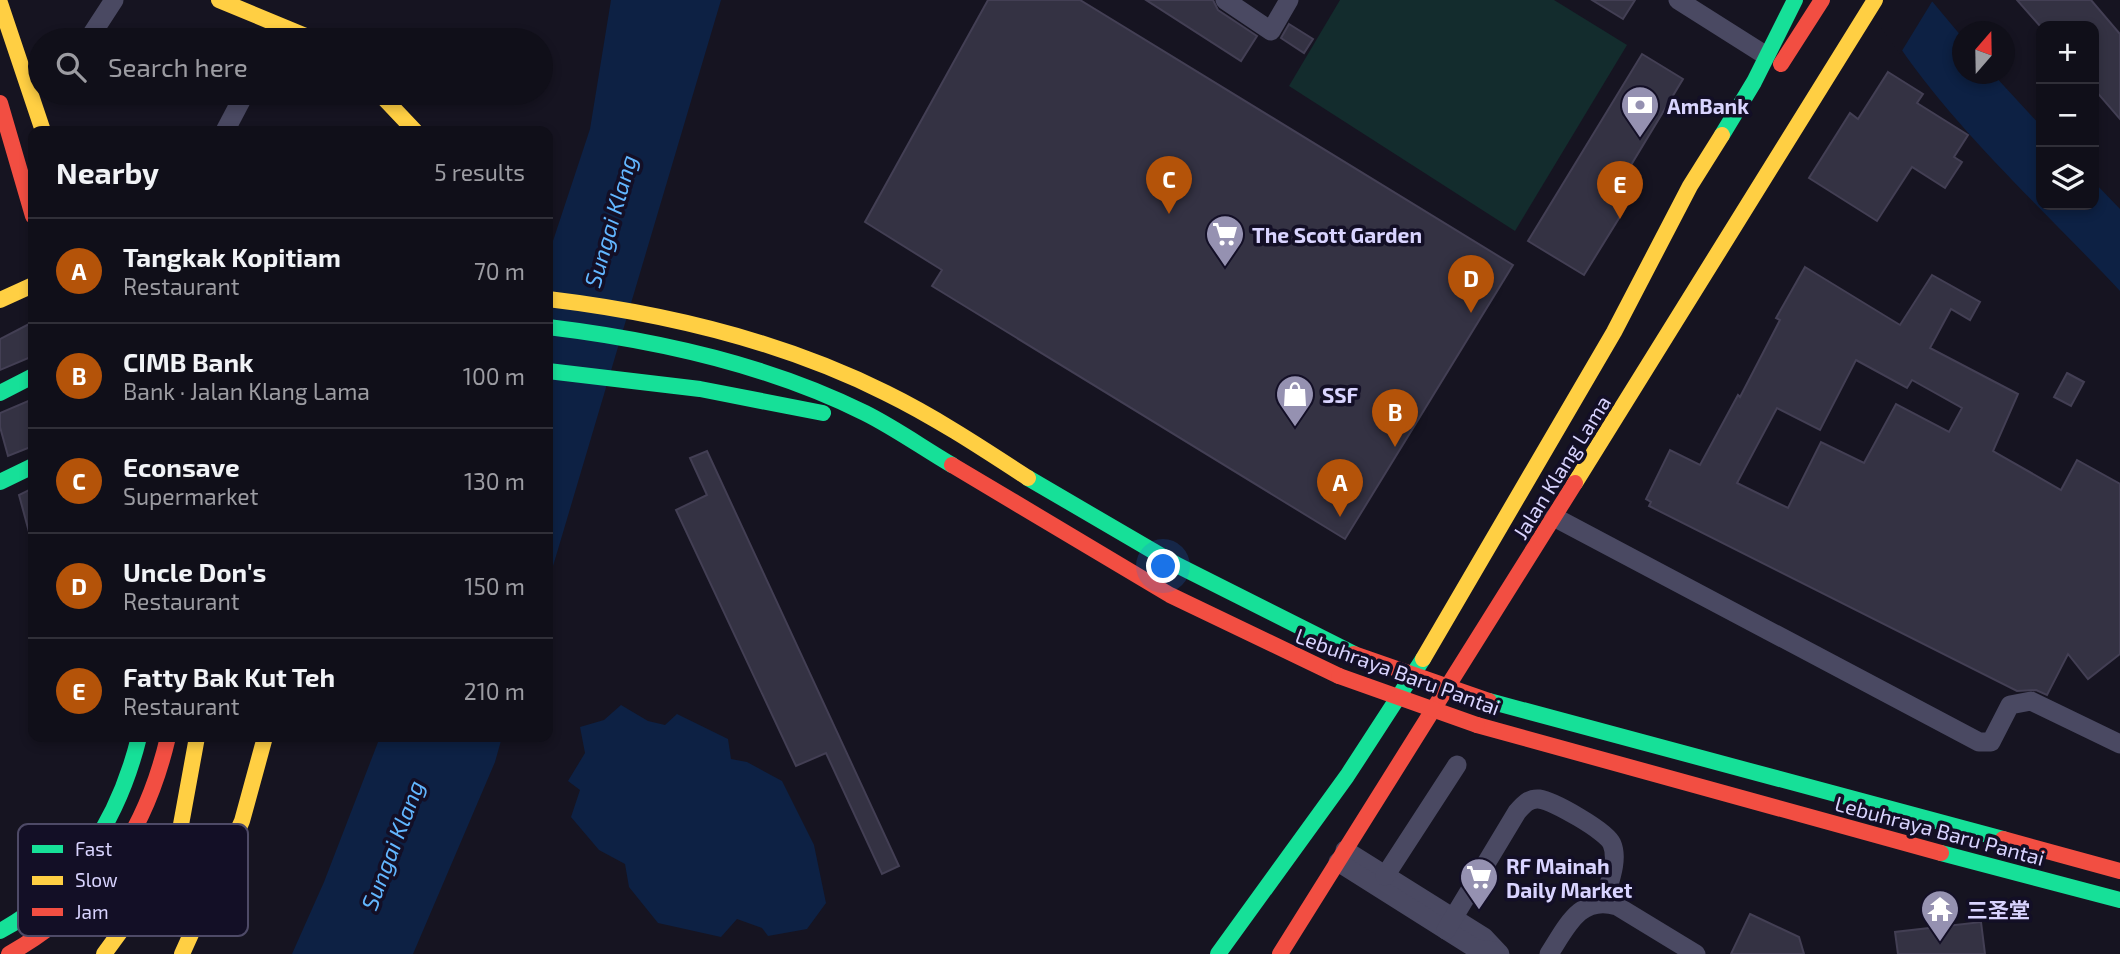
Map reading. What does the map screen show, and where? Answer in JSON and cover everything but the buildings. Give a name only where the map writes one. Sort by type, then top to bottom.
[{"type":"main road","points":[[219,0],[267,28]]},
{"type":"main road","name":"Jalan Klang Lama","points":[[1218,954],[1347,776],[1445,624],[1614,332],[1690,186],[1754,82],[1765,55],[1795,0]]},
{"type":"main road","name":"Jalan Klang Lama","points":[[1280,954],[1875,0]]},
{"type":"main road","points":[[1754,82],[1780,64],[1821,2]]},
{"type":"main road","points":[[0,3],[28,86]]},
{"type":"main road","points":[[0,103],[28,199]]},
{"type":"main road","points":[[34,105],[41,126]]},
{"type":"main road","points":[[390,105],[410,126]]},
{"type":"main road","points":[[0,300],[28,287]]},
{"type":"main road","points":[[618,291],[687,320]]},
{"type":"main road","name":"Lebuhraya Baru Pantai","points":[[553,300],[597,304],[687,320],[774,347],[861,381],[906,404],[1186,570],[1289,625],[1354,654],[1489,701],[2120,871]]},
{"type":"main road","name":"Lebuhraya Baru Pantai","points":[[553,328],[660,342],[714,356],[776,377],[865,413],[1170,595],[1339,676],[1476,725],[1702,789],[2120,900]]},
{"type":"main road","points":[[553,372],[700,389],[819,413],[865,413]]},
{"type":"main road","points":[[0,393],[28,379]]},
{"type":"main road","points":[[0,482],[28,468]]},
{"type":"main road","points":[[103,824],[126,781],[138,742]]},
{"type":"main road","points":[[137,824],[144,813],[166,742]]},
{"type":"main road","points":[[181,824],[196,742]]},
{"type":"main road","points":[[241,824],[264,742]]},
{"type":"main road","points":[[187,824],[205,790]]},
{"type":"main road","points":[[0,931],[18,920]]},
{"type":"main road","points":[[9,954],[44,936]]},
{"type":"main road","points":[[104,954],[117,936]]},
{"type":"main road","points":[[182,954],[191,936]]},
{"type":"street","points":[[96,28],[114,0]]},
{"type":"street","points":[[1225,0],[1271,30],[1289,0]]},
{"type":"street","points":[[1678,0],[1765,55]]},
{"type":"street","points":[[228,126],[239,105]]},
{"type":"street","points":[[1554,517],[1979,742],[1991,742],[2010,705],[2031,701],[2120,744]]},
{"type":"street","points":[[1385,876],[1457,765]]},
{"type":"street","points":[[1449,924],[1517,812],[1526,802],[1538,799],[1563,808],[1608,836],[1615,857],[1604,902]]},
{"type":"street","points":[[1341,856],[1385,876],[1449,924],[1476,949],[1498,953]]},
{"type":"street","points":[[1341,856],[1449,924]]},
{"type":"street","points":[[1549,954],[1577,912],[1604,902],[1617,906],[1696,954]]},
{"type":"green space","points":[[1340,0],[1554,0],[1627,45],[1515,231],[1289,86]]},
{"type":"water","name":"Sungai Klang","points":[[611,0],[721,0],[553,566],[553,241],[590,129]]},
{"type":"water","points":[[1931,0],[1952,25],[1952,84],[2002,84],[2036,121],[2036,205],[1971,136],[1916,70],[1893,37]]},
{"type":"water","points":[[2099,187],[2120,209],[2120,291],[2041,210],[2099,210]]},
{"type":"water","points":[[621,705],[648,721],[665,725],[677,714],[728,739],[731,759],[747,762],[782,781],[814,845],[826,903],[807,929],[768,936],[762,928],[737,919],[721,937],[658,923],[629,887],[625,864],[599,850],[571,817],[580,790],[568,781],[585,753],[580,727],[604,720]]},
{"type":"water","name":"Sungai Klang","points":[[378,742],[501,742],[495,762],[413,954],[292,954],[324,882]]},
{"type":"pier","points":[[1851,0],[1933,0],[1900,54],[1879,25]]},
{"type":"traffic: fast","points":[[1722,135],[1754,82],[1795,0]]},
{"type":"traffic: fast","points":[[553,328],[629,339],[710,356],[789,381],[865,413],[952,465]]},
{"type":"traffic: fast","points":[[553,372],[700,389],[823,413]]},
{"type":"traffic: fast","points":[[0,393],[28,379]]},
{"type":"traffic: fast","points":[[0,482],[28,468]]},
{"type":"traffic: fast","points":[[1028,478],[1177,565],[1354,654]]},
{"type":"traffic: fast","points":[[1218,954],[1347,776],[1423,659]]},
{"type":"traffic: fast","points":[[1489,701],[2003,839]]},
{"type":"traffic: fast","points":[[105,824],[119,796],[138,742]]},
{"type":"traffic: fast","points":[[1941,853],[2120,900]]},
{"type":"traffic: fast","points":[[0,931],[18,920]]},
{"type":"traffic: slow","points":[[219,0],[286,28]]},
{"type":"traffic: slow","points":[[1575,483],[1875,0]]},
{"type":"traffic: slow","points":[[0,3],[28,86]]},
{"type":"traffic: slow","points":[[34,105],[41,126]]},
{"type":"traffic: slow","points":[[390,105],[410,126]]},
{"type":"traffic: slow","points":[[1423,659],[1614,332],[1690,186],[1722,135]]},
{"type":"traffic: slow","points":[[0,300],[28,287]]},
{"type":"traffic: slow","points":[[553,300],[678,321],[721,331],[805,358],[904,402],[1028,478]]},
{"type":"traffic: slow","points":[[181,824],[196,742]]},
{"type":"traffic: slow","points":[[241,824],[264,742]]},
{"type":"traffic: slow","points":[[104,954],[117,936]]},
{"type":"traffic: slow","points":[[182,954],[190,936]]},
{"type":"traffic: jam","points":[[1781,64],[1822,0]]},
{"type":"traffic: jam","points":[[0,103],[28,199]]},
{"type":"traffic: jam","points":[[952,465],[1170,595],[1339,676]]},
{"type":"traffic: jam","points":[[1280,954],[1575,483]]},
{"type":"traffic: jam","points":[[1354,654],[1489,701]]},
{"type":"traffic: jam","points":[[1339,676],[1477,725]]},
{"type":"traffic: jam","points":[[1477,725],[1941,853]]},
{"type":"traffic: jam","points":[[137,824],[158,772],[167,742]]},
{"type":"traffic: jam","points":[[2003,839],[2120,871]]},
{"type":"traffic: jam","points":[[9,954],[37,936]]},
{"type":"place","name":"AmBank","points":[[1640,139]]},
{"type":"place","name":"Econsave","points":[[1169,214]]},
{"type":"place","name":"Fatty Bak Kut Teh","points":[[1620,219]]},
{"type":"place","name":"The Scott Garden","points":[[1225,268]]},
{"type":"place","name":"Uncle Don's","points":[[1471,313]]},
{"type":"place","name":"SSF","points":[[1295,428]]},
{"type":"place","name":"CIMB Bank","points":[[1395,447]]},
{"type":"place","name":"Tangkak Kopitiam","points":[[1340,517]]},
{"type":"place","name":"RF Mainah Daily Market","points":[[1479,911]]},
{"type":"place","name":"三圣堂","points":[[1940,943]]}]
